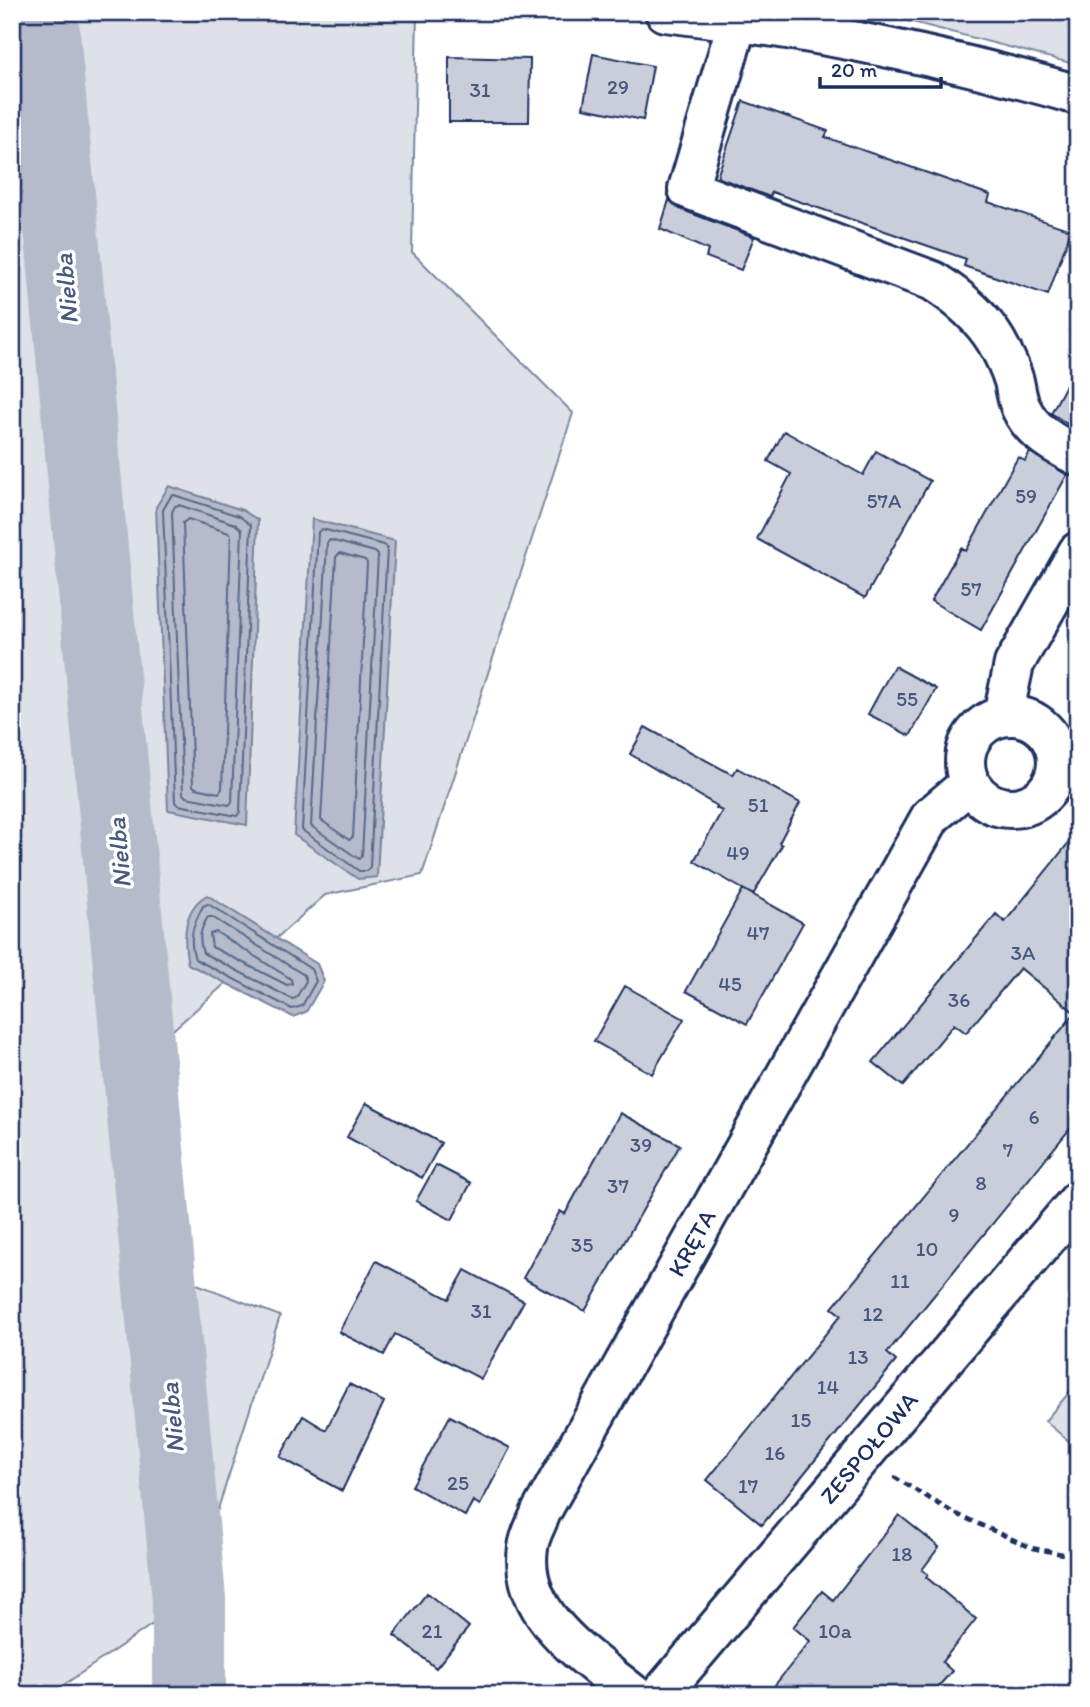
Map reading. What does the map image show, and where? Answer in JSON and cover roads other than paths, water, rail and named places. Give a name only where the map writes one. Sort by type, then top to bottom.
[{"type":"street","points":[[665,12],[738,20],[998,72],[1078,95]]},
{"type":"street","points":[[738,20],[688,190],[933,281],[956,296],[981,320],[997,342],[1013,378],[1020,407],[1032,426],[1044,438],[1078,456]]},
{"type":"street","points":[[1003,716],[1014,664],[1078,552]]},
{"type":"street","points":[[1003,716],[1018,716],[1033,721],[1045,730],[1054,743],[1067,778],[1024,807],[992,805],[979,796],[969,784],[965,755],[969,741],[977,729],[1003,716]]},
{"type":"street","name":"KRĘTA","points":[[634,1695],[566,1640],[549,1620],[534,1598],[527,1577],[528,1546],[548,1500],[931,816],[969,784]]},
{"type":"street","name":"ZESPOŁOWA","points":[[660,1695],[1078,1201]]},
{"type":"water","points":[[169,486],[242,510],[258,520],[247,825],[168,810],[156,507]]},
{"type":"water","points":[[312,519],[395,541],[377,877],[358,879],[294,835]]},
{"type":"water","points":[[207,895],[317,964],[324,981],[306,1012],[293,1017],[188,964],[186,925],[193,908]]},
{"type":"waterway","name":"Nielba","points":[[41,12],[189,1599],[189,1695]]}]
